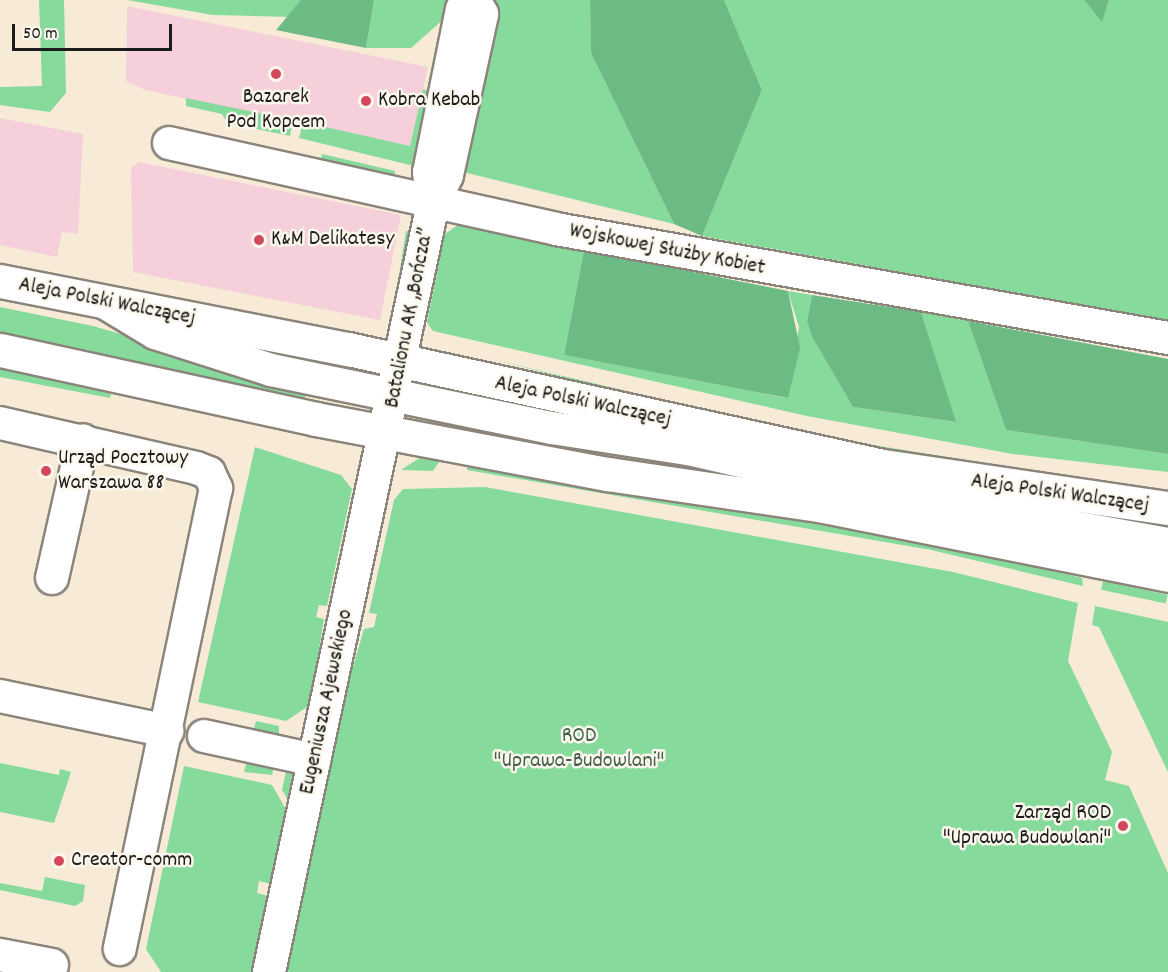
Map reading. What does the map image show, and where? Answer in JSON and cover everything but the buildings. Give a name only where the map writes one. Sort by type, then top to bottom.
[{"type":"main road","name":"Aleja Polski Walczącej","points":[[0,281],[401,362],[883,466],[1168,508]]},
{"type":"main road","points":[[0,350],[565,466],[824,506],[1168,575]]},
{"type":"street","name":"Batalionu AK „Bończa”","points":[[386,431],[433,204],[447,175],[482,14],[475,1],[462,9],[429,172],[433,204]]},
{"type":"street","name":"Wojskowej Służby Kobiet","points":[[169,143],[433,204],[794,275],[854,280],[1168,338]]},
{"type":"street","points":[[102,301],[155,333],[218,354],[394,395],[552,428],[688,449],[850,486],[1168,544]]},
{"type":"street","points":[[0,423],[83,440],[196,468],[214,481],[167,731],[120,949]]},
{"type":"street","name":"Eugeniusza Ajewskiego","points":[[269,972],[386,431]]},
{"type":"street","points":[[52,579],[83,440]]},
{"type":"street","points":[[565,466],[639,462],[850,486]]},
{"type":"street","points":[[0,696],[167,731]]},
{"type":"street","points":[[204,736],[314,760]]},
{"type":"street","points":[[0,955],[52,965]]},
{"type":"shaded area","name":"Bazarek Pod Kopcem","points":[[127,6],[428,67],[410,146],[145,90],[126,81]]},
{"type":"shaded area","points":[[0,118],[83,134],[78,234],[62,232],[57,257],[0,245]]},
{"type":"shaded area","points":[[139,162],[401,215],[380,320],[133,272],[131,168]]},
{"type":"green space","points":[[39,0],[64,0],[66,93],[50,112],[0,105],[0,87],[42,86]]},
{"type":"green space","points":[[127,0],[335,0],[333,18],[213,15]]},
{"type":"green space","points":[[301,0],[374,0],[366,48],[276,30]]},
{"type":"green space","points":[[374,0],[449,0],[445,18],[411,48],[366,48]]},
{"type":"green space","points":[[491,0],[590,0],[591,53],[674,224],[463,172]]},
{"type":"green space","points":[[590,0],[724,0],[762,90],[702,236],[674,224],[591,53]]},
{"type":"green space","points":[[724,0],[1084,0],[1102,21],[1109,0],[1168,0],[1168,320],[702,236],[762,90]]},
{"type":"green space","points":[[1084,0],[1109,0],[1102,22]]},
{"type":"green space","points":[[423,89],[432,92],[414,166],[299,138],[303,122],[410,146]]},
{"type":"green space","points":[[186,98],[293,120],[290,136],[227,123],[222,114],[186,106]]},
{"type":"green space","points":[[322,154],[395,171],[394,184],[320,164]]},
{"type":"green space","points":[[459,224],[584,250],[564,355],[787,398],[799,327],[788,291],[812,295],[807,321],[812,337],[853,407],[955,422],[921,312],[968,321],[1006,430],[1168,454],[1168,472],[1013,454],[807,416],[433,331],[427,322],[445,234]]},
{"type":"green space","points":[[406,231],[412,232],[398,317],[393,316]]},
{"type":"green space","points":[[584,250],[788,291],[800,348],[788,398],[564,355]]},
{"type":"green space","points":[[73,278],[319,325],[319,330],[76,281]]},
{"type":"green space","points":[[812,295],[921,312],[956,422],[853,407],[812,337],[807,321]]},
{"type":"green space","points":[[0,307],[93,326],[307,388],[305,398],[0,336]]},
{"type":"green space","points":[[968,321],[1168,359],[1168,454],[1006,430]]},
{"type":"green space","points":[[490,359],[824,437],[1168,493],[1026,476],[798,435]]},
{"type":"green space","points":[[0,366],[111,394],[110,398],[0,377]]},
{"type":"green space","points":[[475,424],[606,450],[473,434]]},
{"type":"green space","points":[[255,447],[341,475],[352,489],[327,606],[319,605],[316,617],[324,619],[310,705],[286,721],[198,702]]},
{"type":"green space","points":[[421,457],[442,458],[433,471],[401,470]]},
{"type":"green space","points":[[468,462],[948,545],[1082,578],[1083,586],[931,550],[467,470]]},
{"type":"green space","name":"ROD \"Uprawa-Budowlani\"","points":[[485,487],[953,572],[1078,603],[1068,661],[1112,752],[1105,780],[1129,786],[1168,873],[1168,972],[287,972],[349,680],[364,629],[374,627],[377,614],[369,613],[394,500],[403,489]]},
{"type":"green space","points":[[1103,581],[1168,595],[1166,604],[1101,590]]},
{"type":"green space","points":[[1095,606],[1168,622],[1168,772],[1099,627],[1092,625]]},
{"type":"green space","points":[[256,721],[279,726],[279,743],[252,737]]},
{"type":"green space","points":[[248,756],[275,762],[272,775],[244,772]]},
{"type":"green space","points":[[0,763],[59,775],[60,769],[71,772],[54,823],[0,812]]},
{"type":"green space","points":[[184,766],[272,785],[287,811],[271,884],[259,881],[257,893],[269,896],[252,972],[161,972],[146,949]]},
{"type":"green space","points":[[287,767],[297,780],[291,805],[282,790]]},
{"type":"green space","points":[[45,877],[85,885],[83,901],[75,906],[0,890],[0,883],[42,891]]},
{"type":"place","name":"Bazarek Pod Kopcem","points":[[276,74]]},
{"type":"place","name":"Kobra Kebab","points":[[366,101]]},
{"type":"place","name":"K&M Delikatesy","points":[[259,240]]},
{"type":"place","name":"Urząd Pocztowy Warszawa 88","points":[[46,471]]},
{"type":"place","name":"Zarząd ROD \"Uprawa Budowlani\"","points":[[1123,826]]},
{"type":"place","name":"Creator-comm","points":[[59,861]]}]
